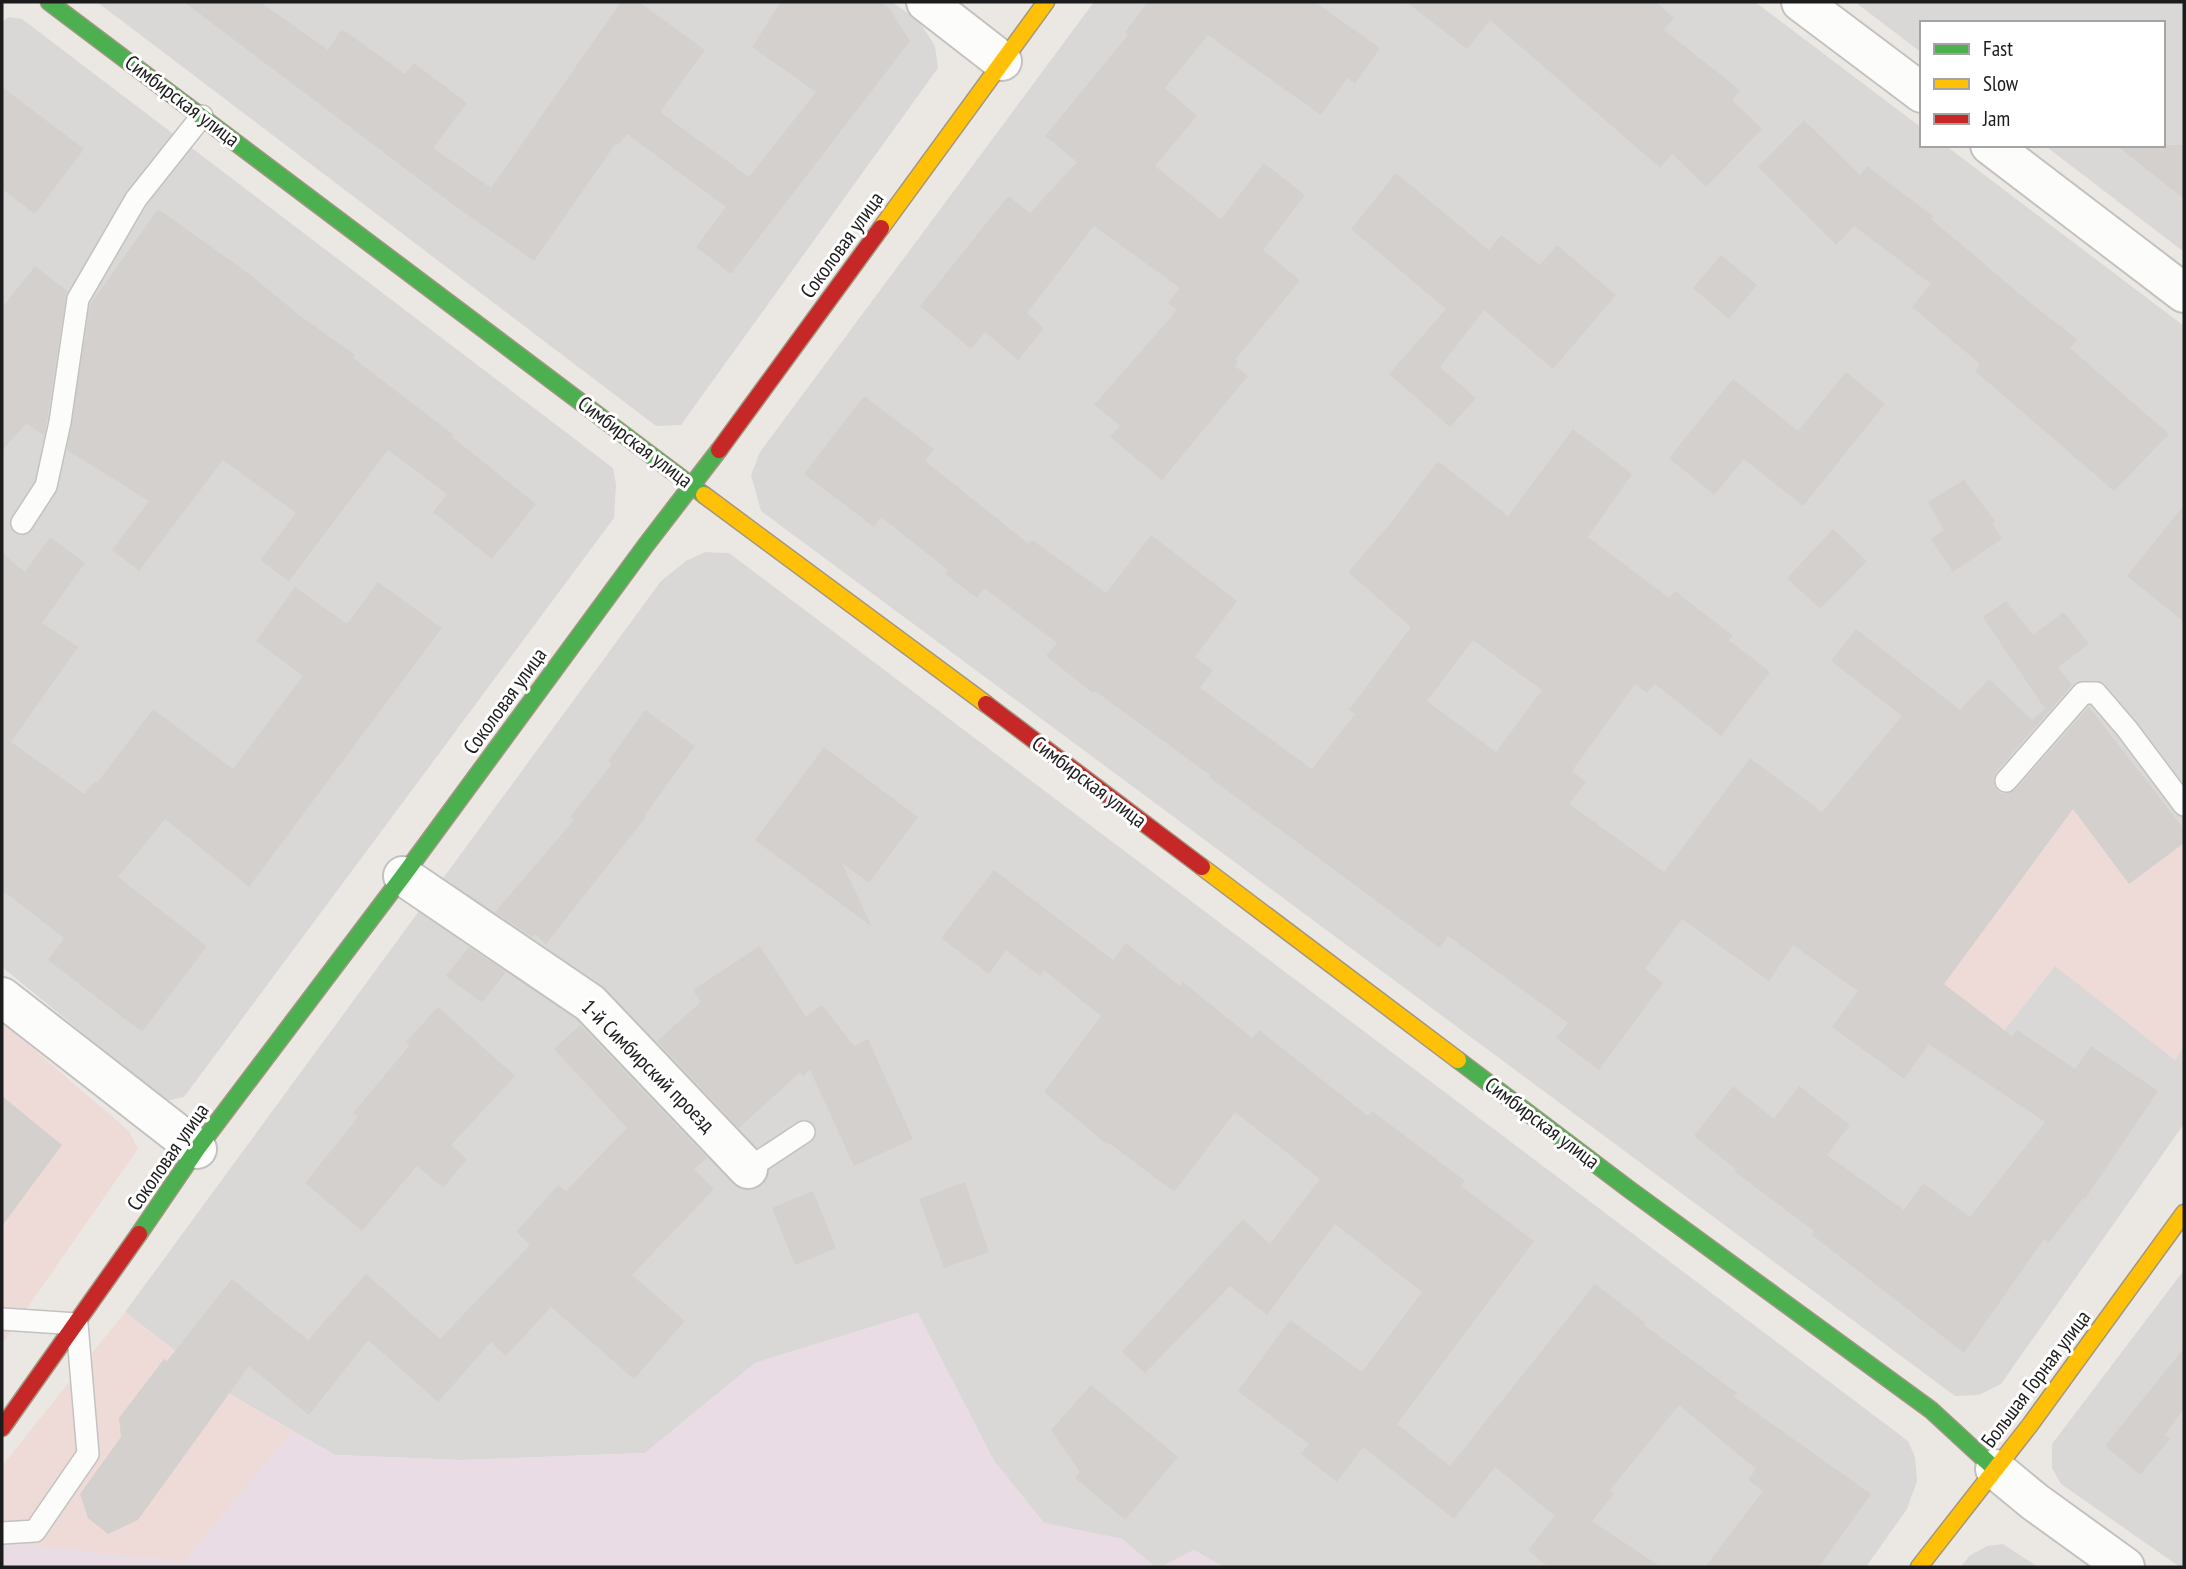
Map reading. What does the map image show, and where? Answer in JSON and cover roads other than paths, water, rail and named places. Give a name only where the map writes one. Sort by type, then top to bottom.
[{"type":"main road","name":"Симбирская улица","points":[[49,2],[750,531],[1020,729],[1630,1190],[1931,1410],[1995,1469]]},
{"type":"main road","name":"Соколовая улица","points":[[2,1428],[197,1149],[404,876],[600,607],[693,486],[1046,2]]},
{"type":"main road","name":"Большая Горная улица","points":[[1919,1567],[2030,1425],[2184,1213]]},
{"type":"street","points":[[926,2],[1002,61]]},
{"type":"street","points":[[1801,2],[1920,91]]},
{"type":"street","points":[[1993,147],[2184,293]]},
{"type":"street","name":"1-й Симбирский проезд","points":[[404,876],[590,1003],[748,1169]]},
{"type":"street","points":[[2,997],[197,1149]]},
{"type":"street","name":"Симбирская улица","points":[[1995,1469],[2124,1567]]},
{"type":"lane","points":[[22,523],[46,486],[60,422],[78,299],[136,199],[202,116]]},
{"type":"lane","points":[[2006,781],[2083,693],[2096,693],[2127,729],[2184,805]]},
{"type":"lane","points":[[748,1169],[804,1132]]},
{"type":"lane","points":[[2,1319],[77,1324],[88,1454],[35,1531],[2,1533]]}]
